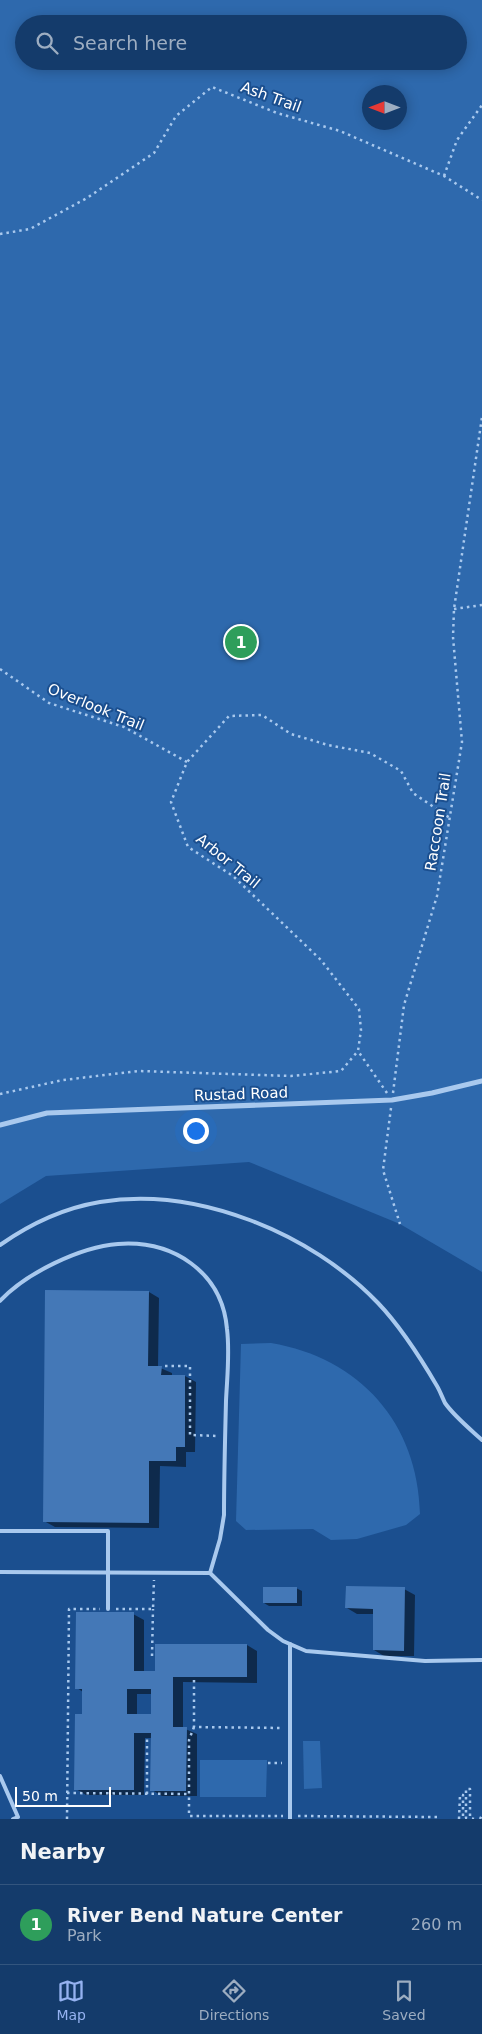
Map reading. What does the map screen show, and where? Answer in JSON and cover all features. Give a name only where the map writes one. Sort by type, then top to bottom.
[{"type":"street","name":"Rustad Road","points":[[0,1125],[47,1113],[392,1100],[432,1094],[482,1081]]},
{"type":"lane","points":[[0,1245],[20,1231],[45,1218],[99,1202],[148,1200],[181,1203],[213,1209],[247,1219],[288,1236],[322,1255],[378,1302],[421,1360],[446,1403],[482,1440]]},
{"type":"lane","points":[[0,1301],[26,1280],[64,1259],[91,1249],[109,1245],[128,1244],[160,1247],[190,1262],[202,1271],[218,1295],[227,1329],[224,1515],[220,1539],[210,1573]]},
{"type":"lane","points":[[0,1531],[108,1531],[108,1609]]},
{"type":"lane","points":[[0,1572],[210,1573],[268,1630],[290,1644],[306,1651],[425,1661],[482,1660]]},
{"type":"lane","points":[[290,1644],[290,1819]]},
{"type":"lane","points":[[0,1776],[18,1817],[13,1819]]},
{"type":"path","name":"Ash Trail","points":[[0,234],[30,229],[87,198],[154,153],[176,116],[212,87],[277,113],[340,131],[444,176],[482,200]]},
{"type":"path","points":[[444,176],[457,140],[482,105]]},
{"type":"path","name":"Raccoon Trail","points":[[400,1224],[383,1170],[404,1005],[437,896],[462,742],[453,637],[454,609],[482,417]]},
{"type":"path","points":[[454,609],[482,605]]},
{"type":"path","name":"Overlook Trail","points":[[0,669],[49,703],[124,727],[187,762]]},
{"type":"path","name":"Arbor Trail","points":[[358,1051],[361,1030],[359,1009],[321,960],[233,876],[188,847],[171,802],[187,762],[229,716],[262,715],[291,734],[328,745],[370,753],[401,771],[413,793],[450,818]]},
{"type":"path","points":[[0,1094],[63,1080],[139,1071],[291,1076],[341,1071],[358,1051],[392,1100]]},
{"type":"path","points":[[165,1366],[190,1366],[190,1435],[225,1436]]},
{"type":"path","points":[[152,1656],[154,1573]]},
{"type":"path","points":[[67,1819],[69,1609],[153,1609]]},
{"type":"path","points":[[194,1680],[194,1727],[291,1728]]},
{"type":"path","points":[[147,1736],[147,1794]]},
{"type":"path","points":[[268,1764],[291,1763]]},
{"type":"path","points":[[459,1819],[460,1795],[463,1795],[463,1818],[466,1818],[466,1789],[470,1789],[470,1818],[474,1819]]},
{"type":"path","points":[[67,1793],[189,1794]]},
{"type":"path","points":[[480,1819],[482,1815]]},
{"type":"shaded area","points":[[0,0],[482,0],[482,1272],[400,1224],[249,1162],[46,1176],[0,1204]]},
{"type":"shaded area","points":[[271,1343],[303,1351],[332,1363],[357,1380],[378,1400],[395,1424],[408,1451],[417,1481],[420,1514],[406,1525],[357,1539],[331,1540],[313,1529],[246,1530],[236,1521],[241,1344]]},
{"type":"shaded area","points":[[303,1741],[320,1741],[322,1788],[304,1789]]},
{"type":"shaded area","points":[[200,1760],[267,1760],[266,1797],[200,1797]]},
{"type":"building","points":[[45,1290],[149,1291],[148,1366],[162,1366],[161,1375],[185,1375],[185,1447],[176,1447],[176,1461],[149,1461],[149,1523],[43,1522]]},
{"type":"building","points":[[346,1586],[405,1587],[404,1651],[373,1650],[373,1609],[345,1608]]},
{"type":"building","points":[[263,1587],[297,1587],[297,1603],[263,1603]]},
{"type":"building","points":[[76,1612],[134,1612],[134,1671],[155,1671],[155,1644],[247,1644],[247,1677],[173,1677],[173,1727],[187,1727],[186,1791],[150,1791],[151,1733],[134,1733],[134,1790],[74,1790],[75,1714],[82,1714],[82,1689],[75,1689]],"holes":[[[127,1689],[151,1689],[151,1714],[127,1714]]]},
{"type":"place","name":"River Bend Nature Center","points":[[241,642]]}]
